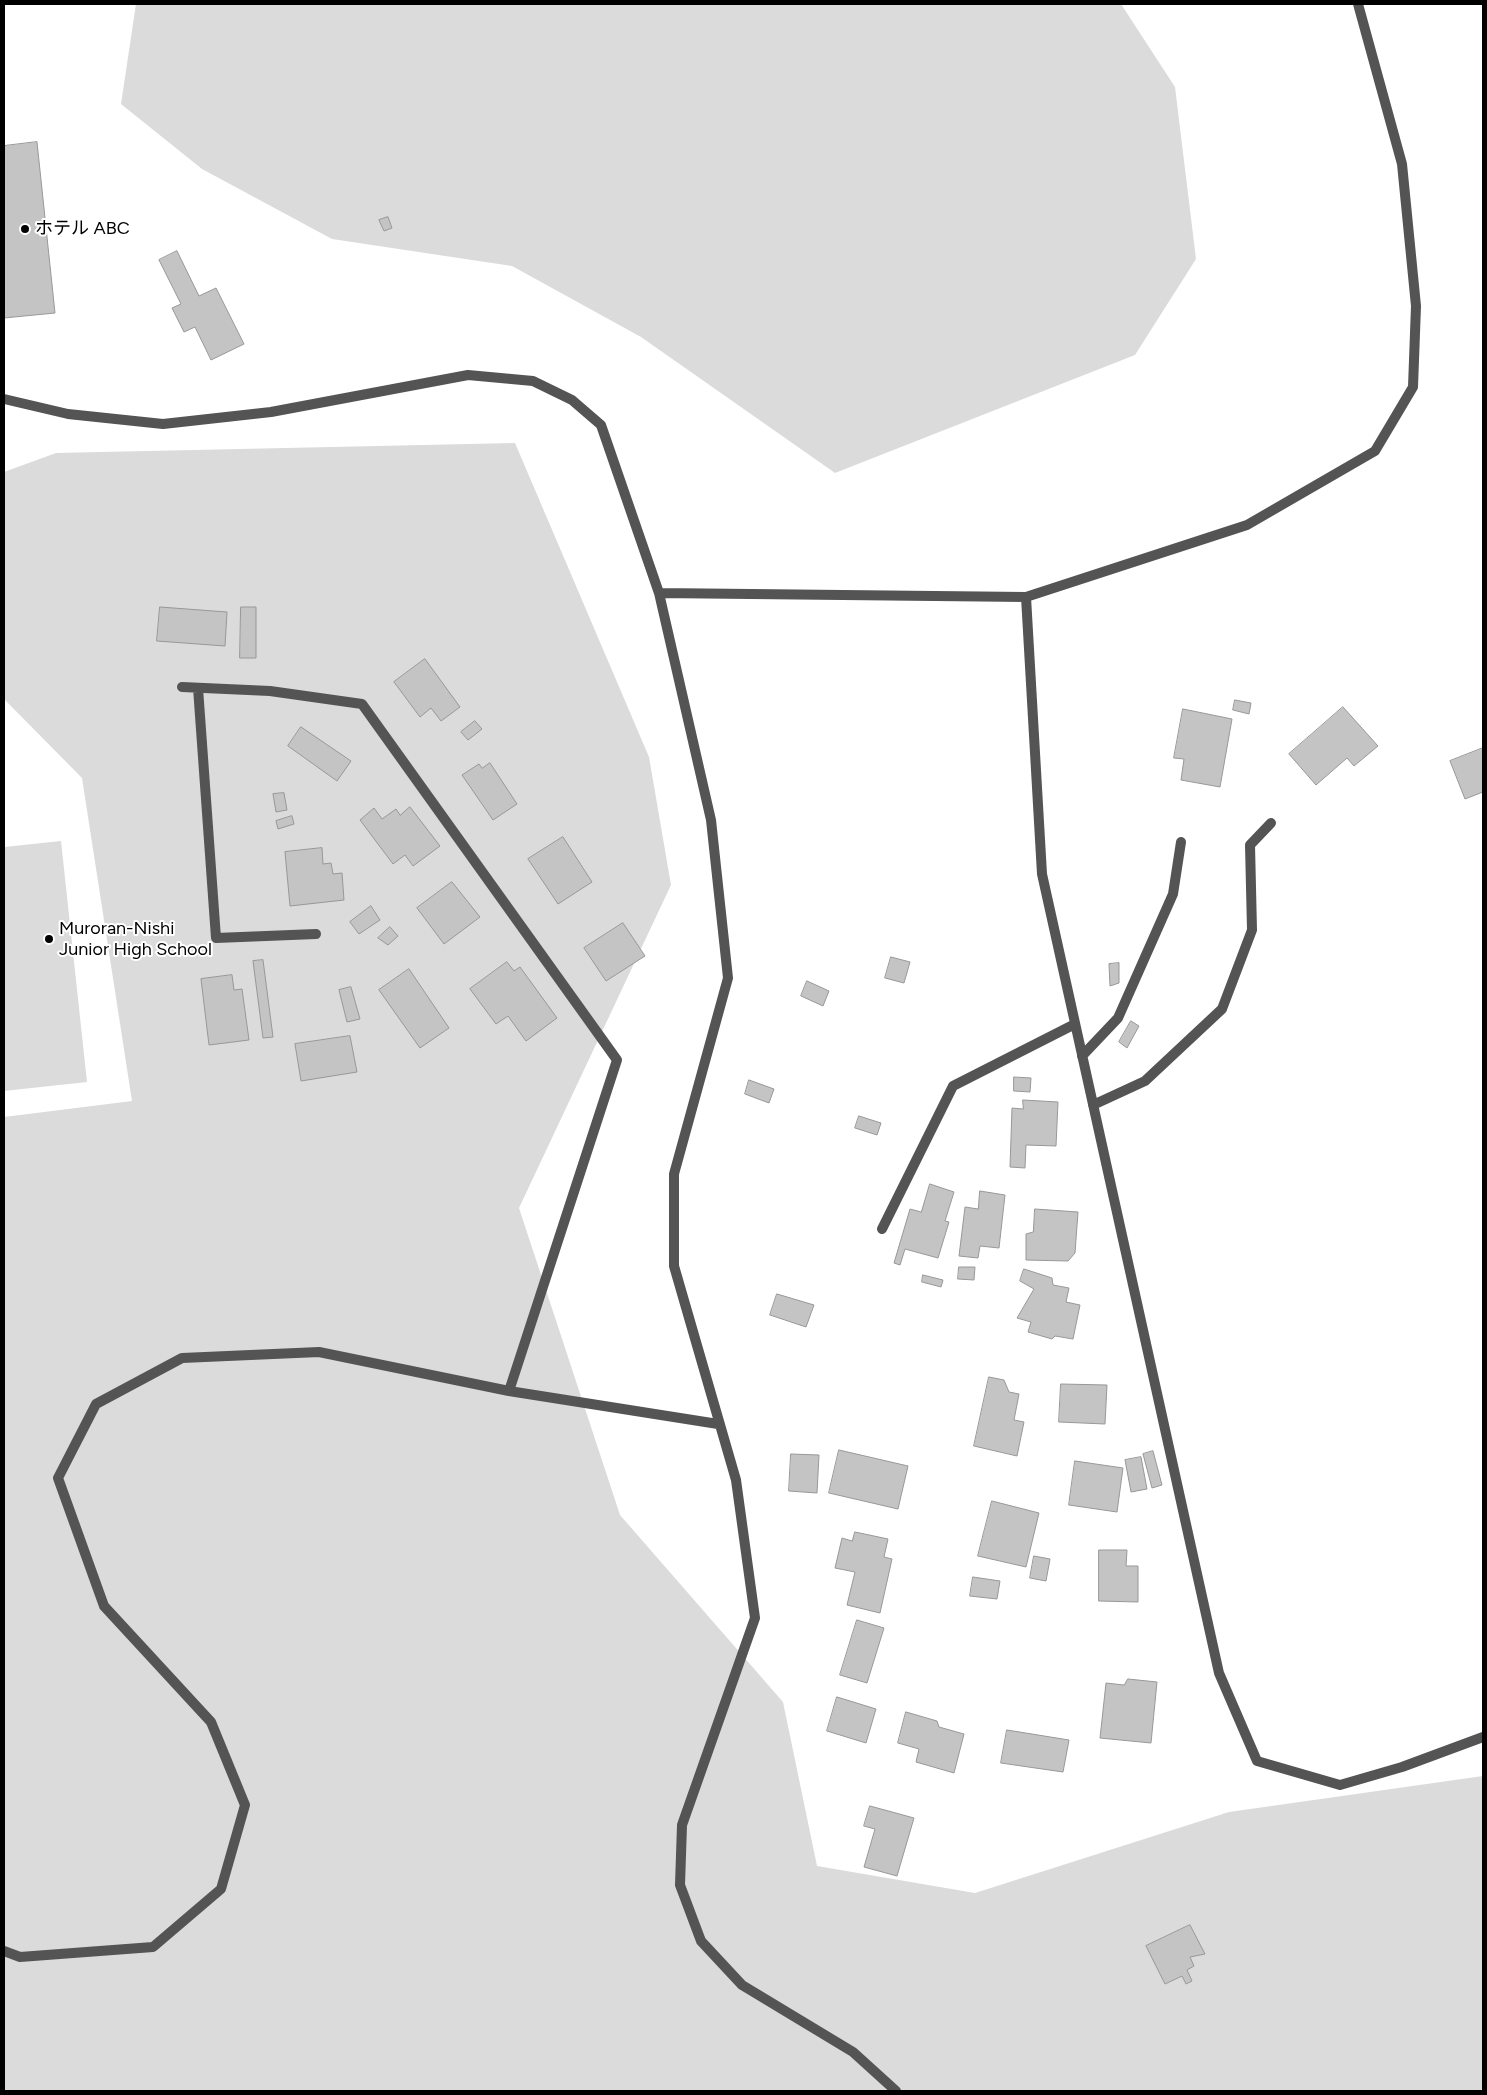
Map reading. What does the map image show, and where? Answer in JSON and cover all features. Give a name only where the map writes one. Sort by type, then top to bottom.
[{"type":"street","points":[[659,594],[1026,597],[1247,525],[1375,450],[1413,387],[1416,306],[1402,164],[1358,4]]},
{"type":"street","points":[[4,399],[68,414],[163,424],[271,412],[468,375],[533,381],[572,400],[601,425],[659,594],[711,820],[728,978],[674,1174],[674,1266],[718,1424],[736,1480],[755,1618],[682,1825],[680,1885],[701,1941],[742,1985],[853,2052],[896,2091]]},
{"type":"street","points":[[1026,597],[1042,874],[1219,1673],[1257,1761],[1340,1785],[1402,1767],[1483,1737]]},
{"type":"street","points":[[182,687],[270,691],[362,704],[617,1060],[509,1391]]},
{"type":"street","points":[[198,688],[216,938],[316,934]]},
{"type":"street","points":[[1093,1105],[1146,1081],[1222,1009],[1252,930],[1250,845],[1271,823]]},
{"type":"street","points":[[1082,1056],[1118,1018],[1173,894],[1181,842]]},
{"type":"street","points":[[882,1230],[953,1086],[1075,1024]]},
{"type":"street","points":[[4,1951],[20,1958],[153,1947],[221,1889],[245,1805],[211,1722],[104,1606],[58,1478],[96,1404],[182,1358],[319,1352],[509,1391],[718,1424]]},
{"type":"shaded area","points":[[136,4],[1121,4],[1175,87],[1196,259],[1135,355],[835,473],[641,337],[512,266],[332,239],[202,169],[121,104]]},
{"type":"shaded area","points":[[515,443],[649,757],[671,885],[519,1208],[620,1515],[783,1702],[817,1866],[975,1893],[1229,1812],[1483,1776],[1483,2091],[4,2091],[4,1117],[132,1101],[82,778],[4,699],[4,472],[56,453]]},
{"type":"shaded area","points":[[61,841],[87,1082],[4,1091],[4,847]]},
{"type":"building","name":"ホテル ABC","points":[[37,142],[55,313],[4,318],[4,146]]},
{"type":"building","points":[[388,217],[392,228],[384,231],[379,220]]},
{"type":"building","points":[[177,251],[199,296],[216,288],[244,344],[211,360],[195,327],[184,332],[172,308],[181,304],[159,260]]},
{"type":"building","points":[[160,607],[227,612],[225,646],[157,641]]},
{"type":"building","points":[[241,607],[256,607],[256,658],[240,658]]},
{"type":"building","points":[[425,659],[460,707],[441,721],[431,708],[420,717],[394,682]]},
{"type":"building","points":[[1235,700],[1251,703],[1249,714],[1233,710]]},
{"type":"building","points":[[1343,707],[1378,746],[1354,766],[1347,758],[1316,785],[1289,754]]},
{"type":"building","points":[[1183,709],[1232,719],[1220,787],[1181,780],[1184,759],[1174,758]]},
{"type":"building","points":[[475,721],[482,729],[468,740],[461,732]]},
{"type":"building","points":[[301,727],[351,761],[337,781],[288,746]]},
{"type":"building","points":[[1483,748],[1483,792],[1465,799],[1450,761]]},
{"type":"building","points":[[490,763],[517,804],[493,820],[462,775],[479,764],[482,768]]},
{"type":"building","points":[[284,793],[287,810],[276,812],[273,794]]},
{"type":"building","points":[[410,807],[440,846],[413,866],[405,855],[393,864],[360,820],[374,808],[382,819],[396,809],[400,815]]},
{"type":"building","points":[[292,816],[294,824],[278,829],[276,821]]},
{"type":"building","points":[[563,837],[592,882],[558,904],[528,859]]},
{"type":"building","points":[[322,848],[323,864],[331,863],[333,874],[342,873],[344,900],[290,906],[285,852]]},
{"type":"building","points":[[452,882],[480,917],[444,944],[417,908]]},
{"type":"building","points":[[371,906],[380,920],[359,934],[350,922]]},
{"type":"building","points":[[623,923],[645,956],[606,981],[584,948]]},
{"type":"building","points":[[390,927],[398,936],[388,945],[378,938]]},
{"type":"building","points":[[891,957],[910,962],[904,983],[885,978]]},
{"type":"building","points":[[263,960],[273,1037],[263,1038],[253,961]]},
{"type":"building","points":[[507,962],[514,971],[520,967],[557,1018],[526,1041],[508,1016],[496,1024],[470,989]]},
{"type":"building","points":[[1119,963],[1119,983],[1110,986],[1109,964]]},
{"type":"building","points":[[409,969],[449,1028],[420,1048],[379,990]]},
{"type":"building","points":[[232,975],[234,990],[242,989],[249,1040],[209,1045],[201,979]]},
{"type":"building","points":[[807,981],[829,991],[823,1006],[801,996]]},
{"type":"building","points":[[351,987],[360,1019],[347,1022],[339,990]]},
{"type":"building","points":[[1131,1021],[1139,1026],[1127,1048],[1119,1042]]},
{"type":"building","points":[[350,1036],[357,1072],[301,1081],[295,1044]]},
{"type":"building","points":[[1014,1077],[1031,1078],[1030,1092],[1014,1091]]},
{"type":"building","points":[[749,1080],[774,1089],[769,1103],[745,1094]]},
{"type":"building","points":[[1023,1100],[1058,1102],[1056,1146],[1026,1145],[1025,1168],[1010,1167],[1012,1108],[1023,1109]]},
{"type":"building","points":[[859,1116],[881,1123],[877,1135],[855,1128]]},
{"type":"building","points":[[930,1184],[954,1192],[945,1221],[949,1222],[938,1258],[905,1249],[900,1265],[894,1263],[910,1209],[921,1212]]},
{"type":"building","points":[[980,1191],[1005,1195],[999,1248],[980,1246],[978,1258],[959,1256],[965,1207],[978,1209]]},
{"type":"building","points":[[1035,1209],[1078,1212],[1075,1253],[1068,1261],[1026,1260],[1026,1234],[1033,1232]]},
{"type":"building","points":[[959,1267],[975,1267],[974,1280],[958,1279]]},
{"type":"building","points":[[1024,1269],[1052,1278],[1053,1285],[1069,1288],[1066,1302],[1080,1305],[1073,1339],[1055,1336],[1052,1339],[1028,1332],[1031,1322],[1017,1318],[1034,1289],[1020,1281]]},
{"type":"building","points":[[923,1275],[943,1280],[941,1287],[922,1282]]},
{"type":"building","points":[[777,1294],[814,1305],[806,1327],[770,1315]]},
{"type":"building","points":[[989,1377],[1004,1380],[1009,1392],[1019,1394],[1014,1420],[1024,1422],[1017,1456],[974,1446]]},
{"type":"building","points":[[1061,1384],[1107,1385],[1105,1424],[1059,1422]]},
{"type":"building","points":[[839,1450],[908,1466],[898,1509],[829,1493]]},
{"type":"building","points":[[1153,1451],[1162,1485],[1152,1488],[1143,1454]]},
{"type":"building","points":[[791,1454],[819,1455],[817,1493],[789,1491]]},
{"type":"building","points":[[1141,1457],[1147,1489],[1131,1492],[1125,1460]]},
{"type":"building","points":[[1075,1461],[1123,1468],[1117,1512],[1069,1505]]},
{"type":"building","points":[[992,1501],[1039,1513],[1026,1567],[978,1556]]},
{"type":"building","points":[[855,1532],[888,1539],[884,1557],[892,1559],[880,1613],[847,1605],[855,1572],[835,1568],[842,1538],[852,1541]]},
{"type":"building","points":[[1099,1550],[1127,1550],[1126,1566],[1138,1566],[1138,1602],[1099,1601]]},
{"type":"building","points":[[1034,1556],[1050,1559],[1046,1581],[1030,1578]]},
{"type":"building","points":[[973,1577],[1000,1581],[997,1599],[970,1596]]},
{"type":"building","points":[[857,1620],[884,1628],[867,1683],[840,1675]]},
{"type":"building","points":[[1128,1679],[1157,1682],[1151,1743],[1100,1738],[1106,1683],[1124,1685]]},
{"type":"building","points":[[837,1697],[876,1709],[866,1743],[827,1731]]},
{"type":"building","points":[[906,1712],[937,1721],[939,1727],[964,1734],[954,1773],[916,1762],[919,1749],[898,1743]]},
{"type":"building","points":[[1007,1730],[1069,1740],[1063,1772],[1001,1763]]},
{"type":"building","points":[[870,1806],[914,1818],[897,1876],[864,1867],[875,1829],[864,1826]]},
{"type":"building","points":[[1190,1925],[1205,1954],[1190,1957],[1194,1966],[1187,1970],[1192,1981],[1186,1984],[1182,1976],[1165,1984],[1146,1946]]},
{"type":"place","name":"ホテル ABC","points":[[25,229]]},
{"type":"place","name":"Muroran-Nishi Junior High School","points":[[49,939]]}]
